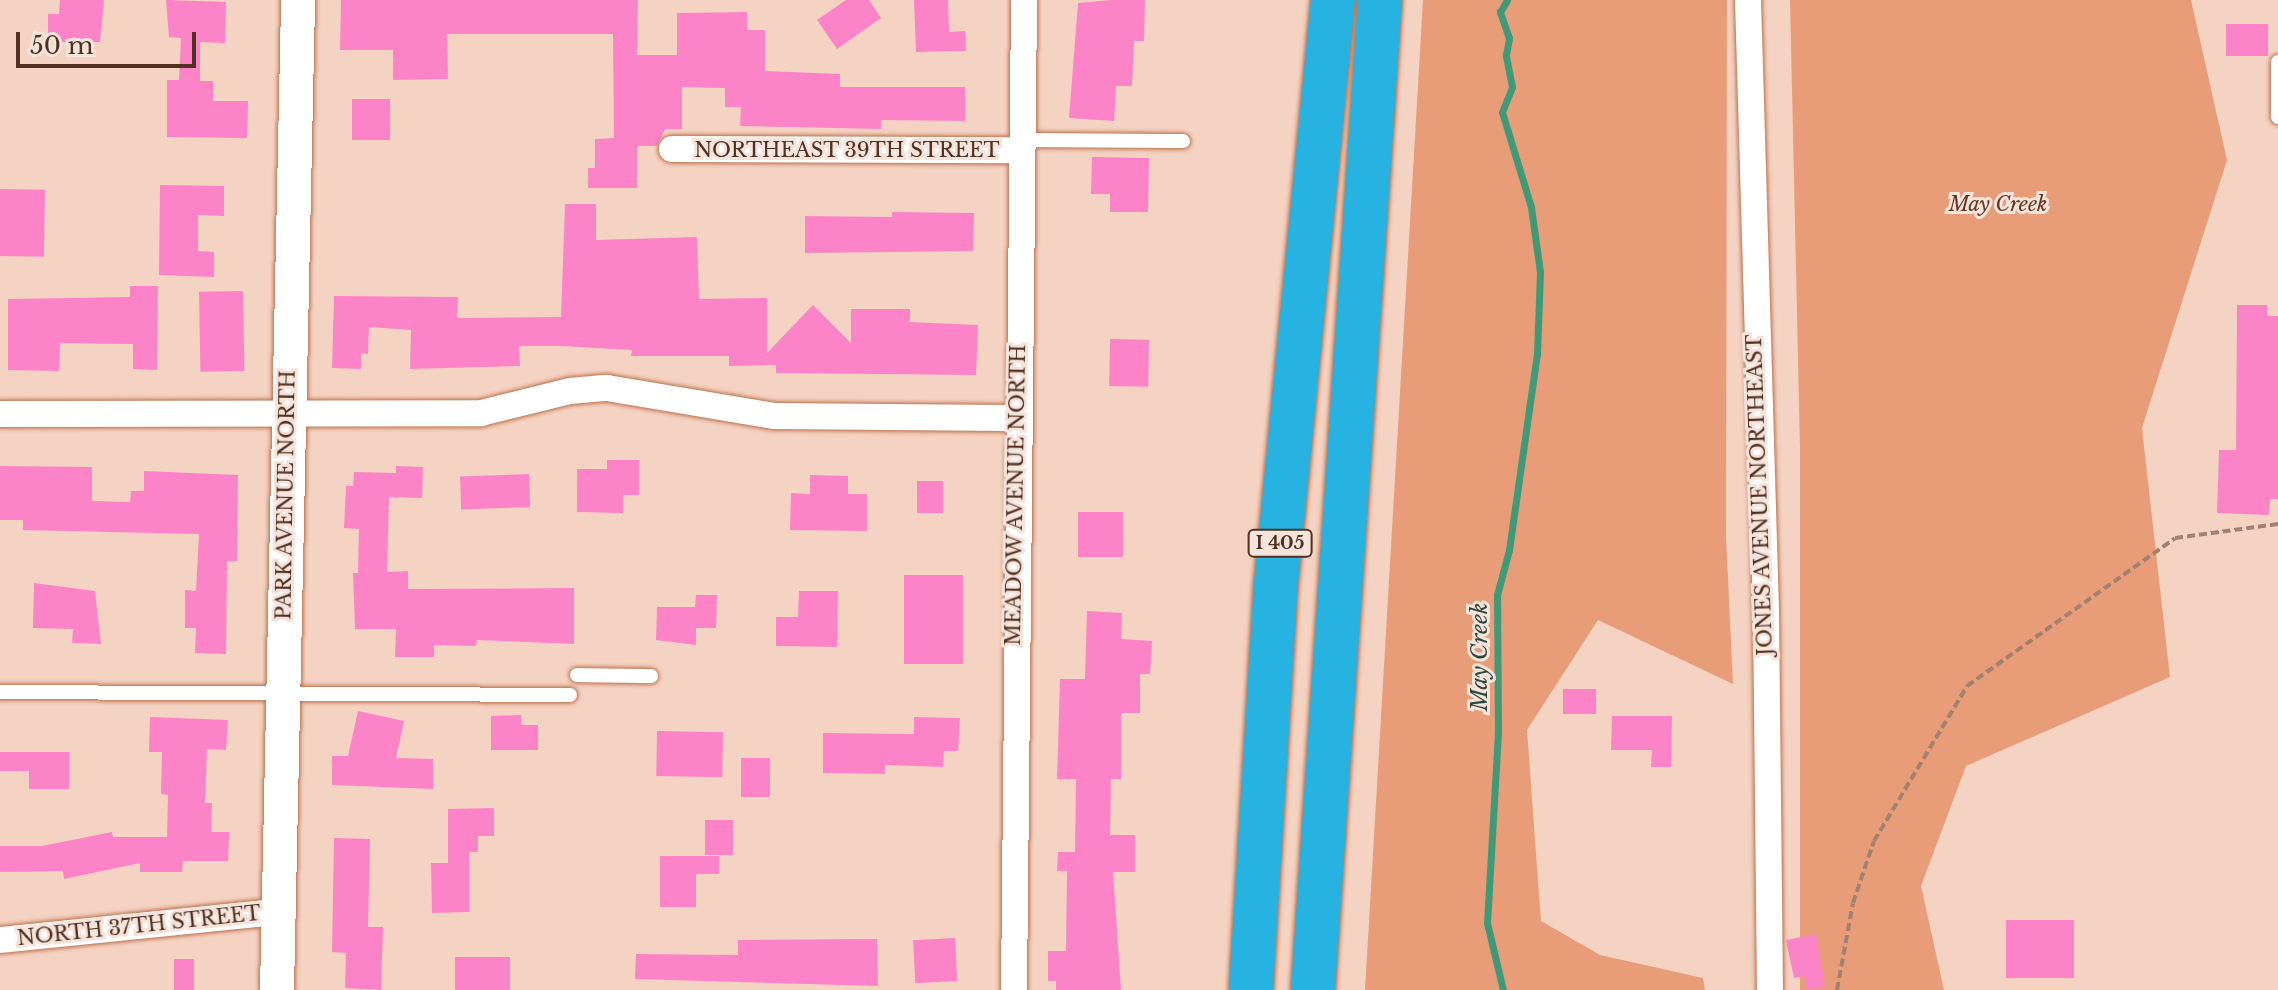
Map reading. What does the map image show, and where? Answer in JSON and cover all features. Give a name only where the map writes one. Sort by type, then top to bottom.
[{"type":"highway","points":[[1321,0],[1324,97]]},
{"type":"highway","name":"I 405","points":[[1251,990],[1276,584],[1333,0]]},
{"type":"highway","name":"I 405","points":[[1313,990],[1380,0]]},
{"type":"street","name":"PARK AVENUE NORTH","points":[[277,990],[298,0]]},
{"type":"street","name":"MEADOW AVENUE NORTH","points":[[1014,990],[1016,418],[1024,0]]},
{"type":"street","name":"JONES AVENUE NORTHEAST","points":[[1748,0],[1766,611],[1770,990]]},
{"type":"street","name":"NORTHEAST 39TH STREET","points":[[672,149],[1022,145]]},
{"type":"street","points":[[0,414],[481,413],[570,391],[607,388],[775,416],[1016,418]]},
{"type":"street","name":"NORTH 37TH STREET","points":[[0,940],[278,912]]},
{"type":"lane","points":[[2278,62],[2278,117]]},
{"type":"lane","points":[[1022,145],[1183,141]]},
{"type":"lane","points":[[577,675],[651,676]]},
{"type":"lane","points":[[0,692],[570,695]]},
{"type":"path","points":[[1837,990],[1853,903],[1874,841],[1967,686],[2175,538],[2278,524]]},
{"type":"green space","name":"May Creek","points":[[1423,0],[1727,0],[1726,536],[1733,684],[1598,620],[1527,730],[1541,921],[1600,955],[1703,978],[1705,990],[1365,990]]},
{"type":"green space","name":"May Creek","points":[[1790,0],[2191,0],[2227,160],[2142,428],[2170,677],[1966,766],[1921,886],[1944,990],[1800,990],[1800,449]]},
{"type":"building","points":[[60,0],[104,0],[100,42],[60,42],[60,37],[48,36],[48,14],[59,14]]},
{"type":"building","points":[[166,0],[226,2],[225,43],[200,42],[200,81],[213,81],[213,101],[248,101],[247,138],[167,137],[167,80],[179,80],[181,38],[169,37]]},
{"type":"building","points":[[341,0],[638,0],[637,55],[677,55],[677,13],[747,12],[747,30],[765,30],[765,71],[840,74],[840,87],[965,87],[965,121],[881,120],[881,129],[740,126],[741,107],[725,107],[725,88],[682,87],[682,129],[665,129],[657,146],[637,146],[637,188],[588,188],[588,168],[595,168],[595,139],[614,138],[613,34],[447,34],[448,79],[393,80],[393,50],[340,50]]},
{"type":"building","points":[[846,0],[869,0],[881,18],[837,49],[817,20]]},
{"type":"building","points":[[914,0],[948,0],[949,32],[965,31],[966,51],[916,52]]},
{"type":"building","points":[[1145,0],[1144,41],[1134,41],[1132,86],[1116,86],[1114,121],[1069,118],[1078,3]]},
{"type":"building","points":[[2226,24],[2268,24],[2268,56],[2226,56]]},
{"type":"building","points":[[352,99],[390,99],[390,140],[352,140]]},
{"type":"building","points":[[1092,157],[1149,158],[1148,212],[1110,212],[1110,194],[1091,194]]},
{"type":"building","points":[[160,185],[224,186],[224,216],[198,215],[198,251],[214,252],[214,277],[159,275]]},
{"type":"building","points":[[0,189],[45,190],[44,257],[0,256]]},
{"type":"building","points":[[565,204],[596,204],[596,240],[697,237],[699,299],[767,298],[767,353],[813,305],[851,343],[851,309],[910,309],[910,322],[978,325],[976,375],[776,373],[776,365],[729,366],[729,356],[631,356],[632,350],[561,346],[519,346],[520,366],[410,369],[411,330],[369,327],[368,354],[361,353],[361,369],[332,368],[334,296],[458,297],[457,318],[561,317]]},
{"type":"building","points":[[892,212],[974,213],[973,251],[805,253],[805,216],[892,217]]},
{"type":"building","points":[[130,286],[158,286],[157,370],[133,369],[133,344],[60,343],[59,371],[8,370],[8,299],[130,297]]},
{"type":"building","points":[[243,291],[244,371],[200,372],[199,292]]},
{"type":"building","points":[[2237,305],[2267,305],[2267,316],[2278,316],[2278,499],[2270,499],[2269,515],[2217,513],[2219,450],[2236,450]]},
{"type":"building","points":[[1110,339],[1149,340],[1148,387],[1109,386]]},
{"type":"building","points":[[607,460],[639,460],[639,495],[623,495],[623,513],[577,512],[577,469],[607,469]]},
{"type":"building","points":[[0,466],[92,467],[92,501],[130,502],[131,491],[144,491],[144,471],[238,475],[237,561],[227,561],[226,654],[195,653],[196,628],[185,628],[185,590],[196,591],[199,534],[23,530],[23,520],[0,520]]},
{"type":"building","points":[[396,466],[423,467],[422,498],[389,497],[387,572],[408,571],[408,589],[574,588],[574,644],[477,640],[476,646],[434,645],[434,657],[395,657],[396,629],[355,629],[353,573],[358,573],[359,529],[344,528],[346,486],[353,486],[354,472],[396,473]]},
{"type":"building","points":[[529,474],[530,507],[461,509],[460,476]]},
{"type":"building","points":[[810,475],[848,476],[848,494],[867,494],[867,531],[790,530],[791,493],[810,494]]},
{"type":"building","points":[[917,481],[943,481],[943,513],[917,513]]},
{"type":"building","points":[[1078,512],[1123,512],[1123,557],[1078,557]]},
{"type":"building","points":[[904,575],[963,575],[963,664],[904,664]]},
{"type":"building","points":[[34,583],[95,591],[101,644],[72,643],[73,629],[33,628]]},
{"type":"building","points":[[799,591],[838,591],[837,647],[776,646],[776,617],[798,617]]},
{"type":"building","points":[[696,595],[717,595],[716,628],[696,628],[696,645],[656,640],[657,607],[695,607]]},
{"type":"building","points":[[1087,611],[1122,613],[1121,639],[1152,641],[1150,674],[1140,674],[1140,713],[1121,713],[1121,779],[1111,779],[1110,835],[1135,835],[1135,872],[1113,872],[1121,990],[1056,990],[1056,981],[1048,981],[1048,951],[1066,951],[1067,871],[1057,871],[1058,852],[1075,852],[1076,779],[1057,779],[1060,679],[1085,679]]},
{"type":"building","points":[[1563,689],[1596,689],[1596,714],[1563,714]]},
{"type":"building","points":[[358,711],[404,721],[396,758],[433,759],[433,789],[332,785],[332,756],[348,756]]},
{"type":"building","points":[[521,715],[521,725],[538,725],[538,750],[491,750],[491,716]]},
{"type":"building","points":[[1612,716],[1672,716],[1671,767],[1651,767],[1652,750],[1611,750]]},
{"type":"building","points":[[150,717],[228,720],[226,750],[207,749],[205,803],[212,803],[211,832],[229,832],[228,861],[183,861],[182,872],[140,872],[140,863],[64,879],[63,871],[0,872],[0,846],[42,846],[112,832],[113,837],[167,837],[168,795],[161,794],[162,752],[149,752]]},
{"type":"building","points":[[914,717],[960,718],[958,751],[944,751],[943,767],[885,765],[885,774],[823,773],[823,733],[914,734]]},
{"type":"building","points":[[657,731],[723,732],[722,777],[656,776]]},
{"type":"building","points":[[0,752],[69,752],[69,789],[29,789],[29,771],[0,771]]},
{"type":"building","points":[[741,758],[770,758],[770,797],[741,797]]},
{"type":"building","points":[[494,808],[494,836],[478,836],[478,852],[469,852],[469,912],[432,913],[431,863],[448,863],[448,809]]},
{"type":"building","points":[[705,820],[733,820],[733,855],[705,855]]},
{"type":"building","points":[[334,838],[370,839],[368,927],[383,927],[381,990],[345,988],[346,953],[332,952]]},
{"type":"building","points":[[660,856],[719,856],[719,874],[696,874],[696,907],[660,907]]},
{"type":"building","points":[[2006,920],[2074,920],[2074,978],[2006,978]]},
{"type":"building","points":[[1816,934],[1825,986],[1807,990],[1804,976],[1794,978],[1786,940]]},
{"type":"building","points":[[955,938],[957,981],[915,983],[913,940]]},
{"type":"building","points":[[877,939],[878,986],[635,979],[636,954],[738,955],[738,940]]},
{"type":"building","points":[[455,957],[510,957],[510,990],[455,990]]},
{"type":"building","points":[[174,959],[194,959],[194,990],[174,990]]},
{"type":"waterway","name":"May Creek","points":[[1503,990],[1487,923],[1498,731],[1497,595],[1509,550],[1537,354],[1540,272],[1531,207],[1502,112],[1512,87],[1506,55],[1509,38],[1500,12],[1507,0]]}]
